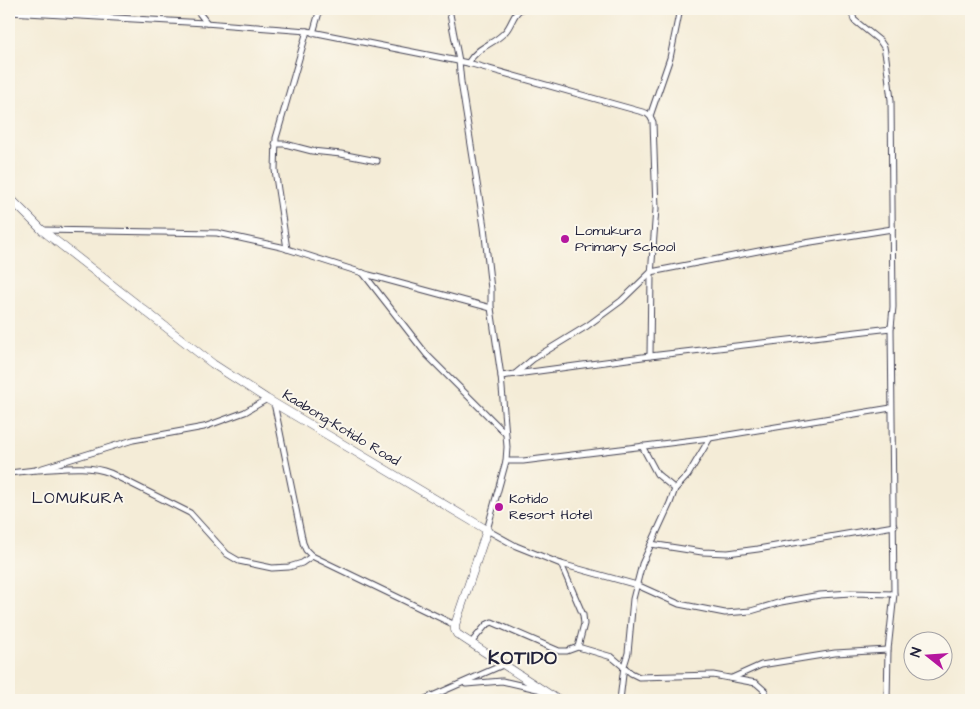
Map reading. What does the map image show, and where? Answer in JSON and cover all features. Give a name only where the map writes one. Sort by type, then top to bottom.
[{"type":"street","points":[[196,9],[207,24]]},
{"type":"street","points":[[287,249],[275,170],[276,138],[310,32],[320,9]]},
{"type":"street","points":[[449,9],[484,227],[507,447],[506,461],[455,630],[471,643],[558,700]]},
{"type":"street","points":[[468,63],[483,46],[493,42],[505,32],[518,10],[521,9]]},
{"type":"street","points":[[650,116],[670,58],[680,9]]},
{"type":"street","points":[[851,9],[854,20],[878,38],[884,47],[891,100],[893,307],[891,328],[891,408],[894,594],[888,650],[887,700]]},
{"type":"street","points":[[9,12],[310,32],[468,63],[619,105],[650,116],[653,122],[656,209],[651,272],[650,356]]},
{"type":"street","points":[[276,144],[377,161]]},
{"type":"street","name":"Kaabong-Kotido Road","points":[[9,197],[42,230],[212,364],[270,401],[486,530]]},
{"type":"street","points":[[515,374],[534,359],[597,319],[620,301],[651,272],[774,248],[892,229]]},
{"type":"street","points":[[42,230],[217,233],[287,249],[363,273],[491,308]]},
{"type":"street","points":[[363,273],[427,355],[505,432]]},
{"type":"street","points":[[501,376],[650,356],[891,328]]},
{"type":"street","points":[[36,470],[133,440],[221,422],[270,401],[306,550],[312,556],[455,625]]},
{"type":"street","points":[[506,461],[523,461],[710,438],[891,408]]},
{"type":"street","points":[[620,700],[624,666],[628,653],[633,599],[642,564],[675,489],[688,475],[710,438]]},
{"type":"street","points":[[642,446],[656,474],[675,489]]},
{"type":"street","points":[[9,473],[36,470],[99,469],[190,513],[227,554],[239,562],[272,568],[289,567],[302,563],[312,556]]},
{"type":"street","points":[[651,544],[702,552],[728,553],[894,526]]},
{"type":"street","points":[[486,530],[516,546],[561,564],[636,585],[678,604],[724,612],[751,610],[820,595],[851,593],[894,594]]},
{"type":"street","points":[[561,564],[583,615],[584,624],[578,647]]},
{"type":"street","points":[[471,643],[490,622],[559,651],[567,652],[578,647],[612,657],[631,673],[639,677],[713,675],[760,684],[765,691],[763,696],[758,698],[759,700]]},
{"type":"street","points":[[731,678],[761,665],[835,653],[888,650]]},
{"type":"street","points":[[423,700],[505,664]]},
{"type":"street","points":[[458,685],[502,681],[522,684],[544,691]]},
{"type":"place","name":"Lomukura Primary School","points":[[565,239]]},
{"type":"place","name":"Kotido Resort Hotel","points":[[499,507]]},
{"type":"district","name":"LOMUKURA","points":[[78,498]]},
{"type":"district","name":"KOTIDO","points":[[523,658]]}]
